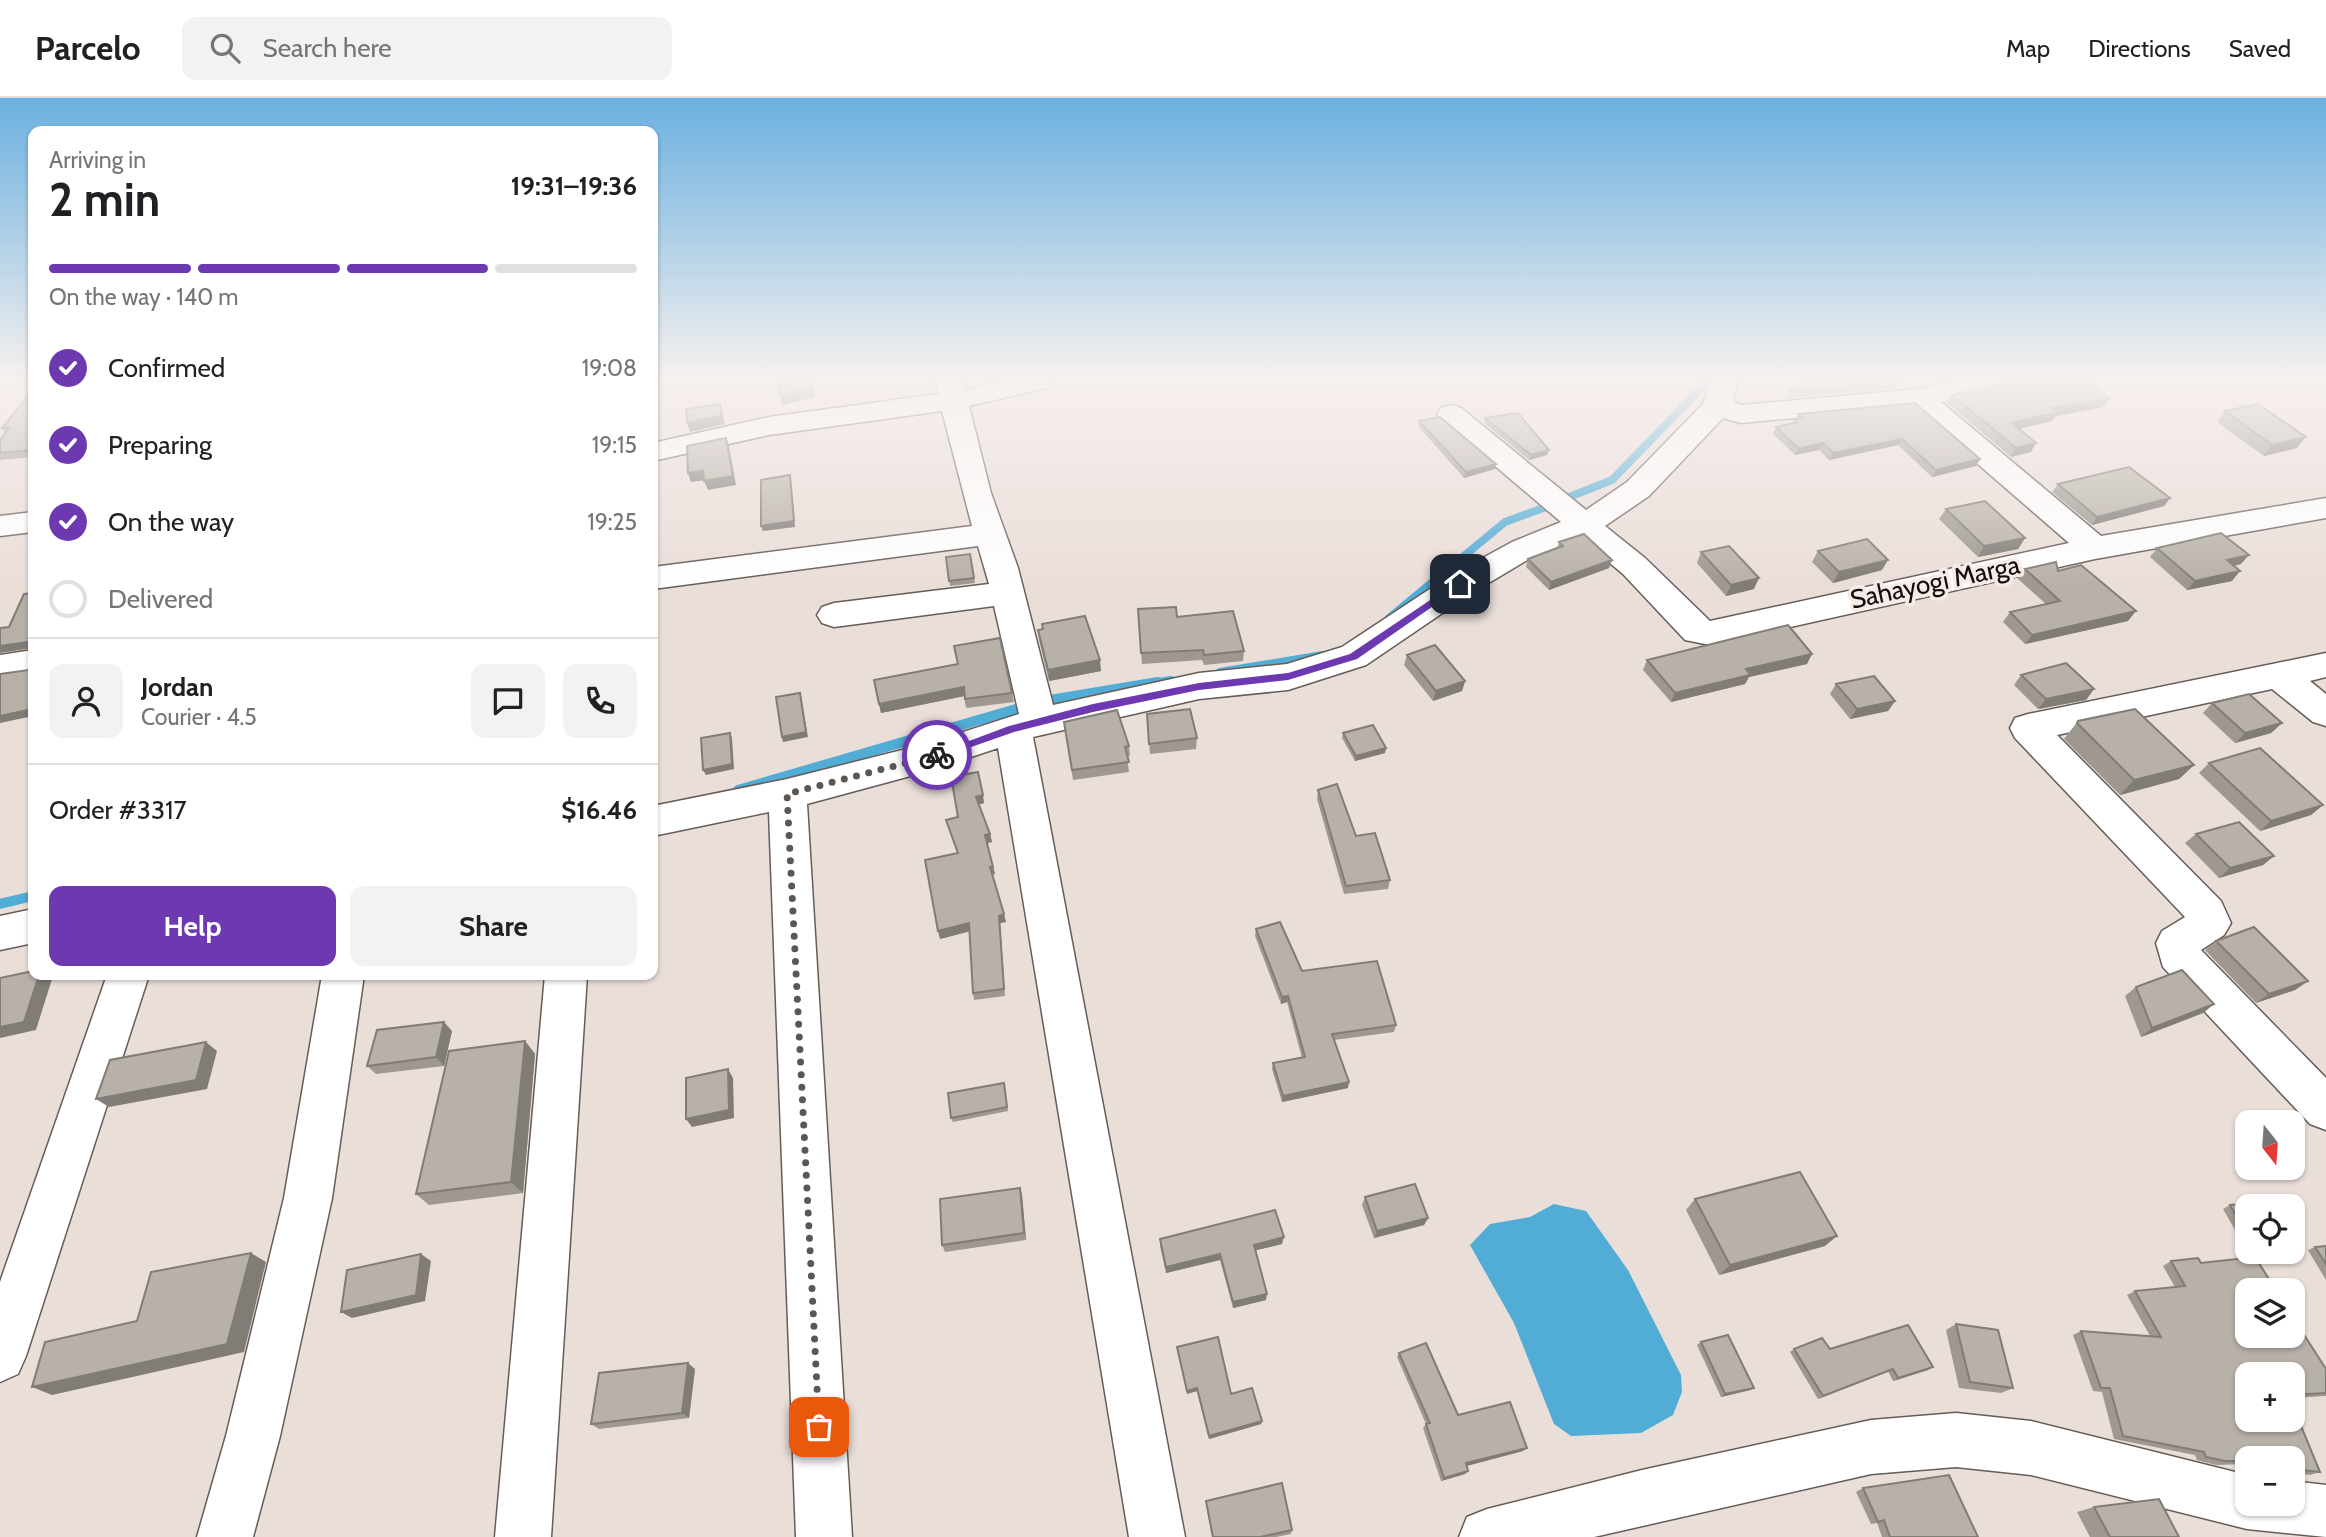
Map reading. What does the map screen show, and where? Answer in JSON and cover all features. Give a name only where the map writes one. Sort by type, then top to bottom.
[{"type":"street","points":[[967,448],[1008,593],[1026,726],[1157,1537]]},
{"type":"street","name":"Sahayogi Marga","points":[[1493,448],[1634,566],[1697,632],[1710,633],[2095,548],[2326,508]]},
{"type":"street","points":[[658,820],[787,794],[929,757],[1093,708],[1199,686],[1288,677],[1354,656],[1460,584],[1523,549],[1586,524],[1638,489],[1673,448]]},
{"type":"street","points":[[1978,448],[2095,548]]},
{"type":"street","points":[[0,526],[28,523]]},
{"type":"street","points":[[658,577],[990,534]]},
{"type":"street","points":[[834,615],[1008,593]]},
{"type":"street","points":[[0,667],[28,663]]},
{"type":"street","points":[[2326,665],[2028,728],[2207,913],[2210,923],[2177,943],[2178,954],[2326,1109]]},
{"type":"street","points":[[2278,676],[2326,713]]},
{"type":"street","points":[[787,794],[824,1537]]},
{"type":"street","points":[[0,933],[28,927]]},
{"type":"street","points":[[0,1356],[126,980]]},
{"type":"street","points":[[225,1537],[253,1436],[308,1198],[342,980]]},
{"type":"street","points":[[523,1537],[566,980]]},
{"type":"street","points":[[1486,1537],[1642,1497],[1871,1447],[1956,1440],[2031,1448],[2235,1499]]},
{"type":"street","points":[[2305,1510],[2326,1513]]},
{"type":"water","points":[[1554,1204],[1586,1211],[1628,1270],[1681,1375],[1682,1392],[1673,1415],[1641,1433],[1571,1436],[1554,1424],[1514,1323],[1470,1245],[1490,1224],[1530,1217]]},
{"type":"building","points":[[0,448],[28,448],[28,450],[0,453]]},
{"type":"building","points":[[687,448],[728,448],[733,476],[704,481],[703,471],[688,473]]},
{"type":"building","points":[[1444,448],[1477,448],[1496,464],[1466,472]]},
{"type":"building","points":[[1522,448],[1549,450],[1531,455]]},
{"type":"building","points":[[1828,448],[1857,448],[1833,453]]},
{"type":"building","points":[[1912,448],[1967,448],[1980,459],[1936,470]]},
{"type":"building","points":[[2129,467],[2170,498],[2097,517],[2058,484]]},
{"type":"building","points":[[790,475],[794,521],[761,526],[761,480]]},
{"type":"building","points":[[1985,501],[2025,538],[1984,546],[1946,509]]},
{"type":"building","points":[[2221,533],[2249,555],[2227,560],[2240,571],[2195,581],[2157,548]]},
{"type":"building","points":[[1584,534],[1612,560],[1551,582],[1528,559],[1563,546],[1559,542]]},
{"type":"building","points":[[1867,539],[1888,560],[1839,572],[1818,551]]},
{"type":"building","points":[[1729,546],[1759,578],[1731,585],[1701,552]]},
{"type":"building","points":[[970,554],[974,578],[949,581],[946,557]]},
{"type":"building","points":[[2056,562],[2058,571],[2081,565],[2136,611],[2032,635],[2010,612],[2060,601],[2025,569]]},
{"type":"building","points":[[24,594],[28,594],[28,642],[0,646],[0,628],[9,627]]},
{"type":"building","points":[[1176,607],[1177,617],[1233,611],[1244,651],[1204,655],[1203,650],[1141,653],[1138,609]]},
{"type":"building","points":[[1085,616],[1100,660],[1048,670],[1038,630],[1043,629],[1042,624]]},
{"type":"building","points":[[1788,625],[1812,654],[1746,669],[1750,675],[1675,693],[1647,660]]},
{"type":"building","points":[[1000,638],[1012,693],[965,699],[964,687],[879,704],[874,680],[958,664],[954,646]]},
{"type":"building","points":[[1435,645],[1465,681],[1436,691],[1407,655]]},
{"type":"building","points":[[2066,663],[2094,689],[2046,699],[2021,675]]},
{"type":"building","points":[[28,670],[28,710],[0,716],[0,674]]},
{"type":"building","points":[[1874,676],[1895,701],[1857,709],[1836,684]]},
{"type":"building","points":[[800,693],[806,732],[782,737],[776,697]]},
{"type":"building","points":[[2249,694],[2282,723],[2245,733],[2212,703]]},
{"type":"building","points":[[1190,709],[1197,738],[1149,744],[1147,714]]},
{"type":"building","points":[[2135,709],[2194,765],[2134,780],[2077,723]]},
{"type":"building","points":[[1117,710],[1129,746],[1125,747],[1129,762],[1072,770],[1064,722]]},
{"type":"building","points":[[1373,725],[1386,748],[1356,756],[1343,733]]},
{"type":"building","points":[[730,733],[732,764],[703,770],[701,738]]},
{"type":"building","points":[[2260,748],[2323,805],[2271,821],[2209,763]]},
{"type":"building","points":[[960,755],[967,774],[978,772],[983,795],[976,797],[990,834],[985,835],[993,867],[990,867],[1004,914],[999,916],[1004,989],[973,993],[969,923],[938,931],[925,860],[958,853],[946,820],[958,817],[948,759]]},
{"type":"building","points":[[1337,784],[1356,836],[1375,833],[1390,880],[1346,886],[1318,790]]},
{"type":"building","points":[[2239,822],[2274,856],[2230,868],[2196,834]]},
{"type":"building","points":[[1280,922],[1302,971],[1377,961],[1396,1025],[1332,1034],[1349,1082],[1283,1096],[1273,1063],[1305,1057],[1288,996],[1282,997],[1256,929]]},
{"type":"building","points":[[2254,927],[2308,981],[2269,994],[2216,941]]},
{"type":"building","points":[[2182,970],[2214,1004],[2152,1028],[2136,987]]},
{"type":"building","points":[[28,972],[28,980],[37,980],[24,1022],[0,1027],[0,978]]},
{"type":"building","points":[[444,1022],[436,1057],[367,1066],[377,1030]]},
{"type":"building","points":[[525,1041],[511,1182],[416,1194],[449,1051]]},
{"type":"building","points":[[206,1042],[196,1080],[96,1099],[110,1060]]},
{"type":"building","points":[[728,1069],[729,1110],[686,1119],[686,1078]]},
{"type":"building","points":[[1004,1083],[1007,1107],[951,1118],[948,1093]]},
{"type":"building","points":[[1800,1172],[1837,1236],[1730,1265],[1695,1199]]},
{"type":"building","points":[[1415,1184],[1428,1218],[1377,1231],[1365,1197]]},
{"type":"building","points":[[1020,1188],[1024,1233],[942,1245],[940,1199]]},
{"type":"building","points":[[1275,1210],[1284,1237],[1254,1245],[1267,1294],[1233,1302],[1220,1254],[1166,1267],[1160,1239]]},
{"type":"building","points":[[2326,1246],[2326,1264],[2315,1247]]},
{"type":"building","points":[[251,1253],[227,1344],[32,1387],[45,1342],[137,1321],[151,1272]]},
{"type":"building","points":[[421,1254],[416,1295],[341,1312],[347,1270]]},
{"type":"building","points":[[2198,1258],[2201,1263],[2235,1259],[2235,1264],[2259,1264],[2268,1278],[2235,1278],[2235,1348],[2305,1348],[2305,1336],[2326,1369],[2326,1393],[2305,1394],[2305,1362],[2235,1362],[2235,1432],[2304,1432],[2320,1472],[2305,1470],[2305,1446],[2235,1446],[2235,1461],[2225,1461],[2206,1457],[2204,1452],[2123,1436],[2110,1388],[2101,1388],[2081,1331],[2161,1337],[2135,1291],[2185,1286],[2171,1261]]},
{"type":"building","points":[[1956,1324],[1998,1330],[2013,1388],[1970,1382]]},
{"type":"building","points":[[1908,1325],[1933,1367],[1898,1378],[1893,1369],[1823,1396],[1794,1349],[1822,1338],[1830,1349]]},
{"type":"building","points":[[1728,1335],[1754,1388],[1725,1394],[1701,1342]]},
{"type":"building","points":[[1218,1337],[1231,1394],[1252,1388],[1262,1421],[1209,1436],[1197,1388],[1187,1391],[1177,1347]]},
{"type":"building","points":[[1426,1343],[1458,1415],[1510,1402],[1527,1448],[1466,1463],[1468,1471],[1444,1478],[1426,1424],[1430,1423],[1399,1353]]},
{"type":"building","points":[[688,1363],[682,1413],[591,1424],[599,1373]]},
{"type":"building","points":[[1949,1475],[1978,1537],[1890,1537],[1884,1520],[1878,1522],[1863,1488]]},
{"type":"building","points":[[1282,1483],[1292,1530],[1260,1537],[1213,1537],[1206,1501]]},
{"type":"building","points":[[2159,1499],[2179,1537],[2110,1537],[2094,1507]]},
{"type":"waterway","points":[[1559,501],[1612,480],[1643,448]]},
{"type":"waterway","points":[[1389,618],[1505,522],[1546,507]]},
{"type":"waterway","points":[[1220,672],[1323,655]]},
{"type":"waterway","points":[[1147,684],[1171,680]]},
{"type":"waterway","points":[[1044,701],[1158,682]]},
{"type":"waterway","points":[[738,790],[1020,708]]},
{"type":"waterway","points":[[0,904],[28,897]]},
{"type":"way so far","points":[[819,1427],[787,794],[937,755]]},
{"type":"route","points":[[937,755],[1013,729],[1093,708],[1199,686],[1288,677],[1354,656],[1460,584]]}]
